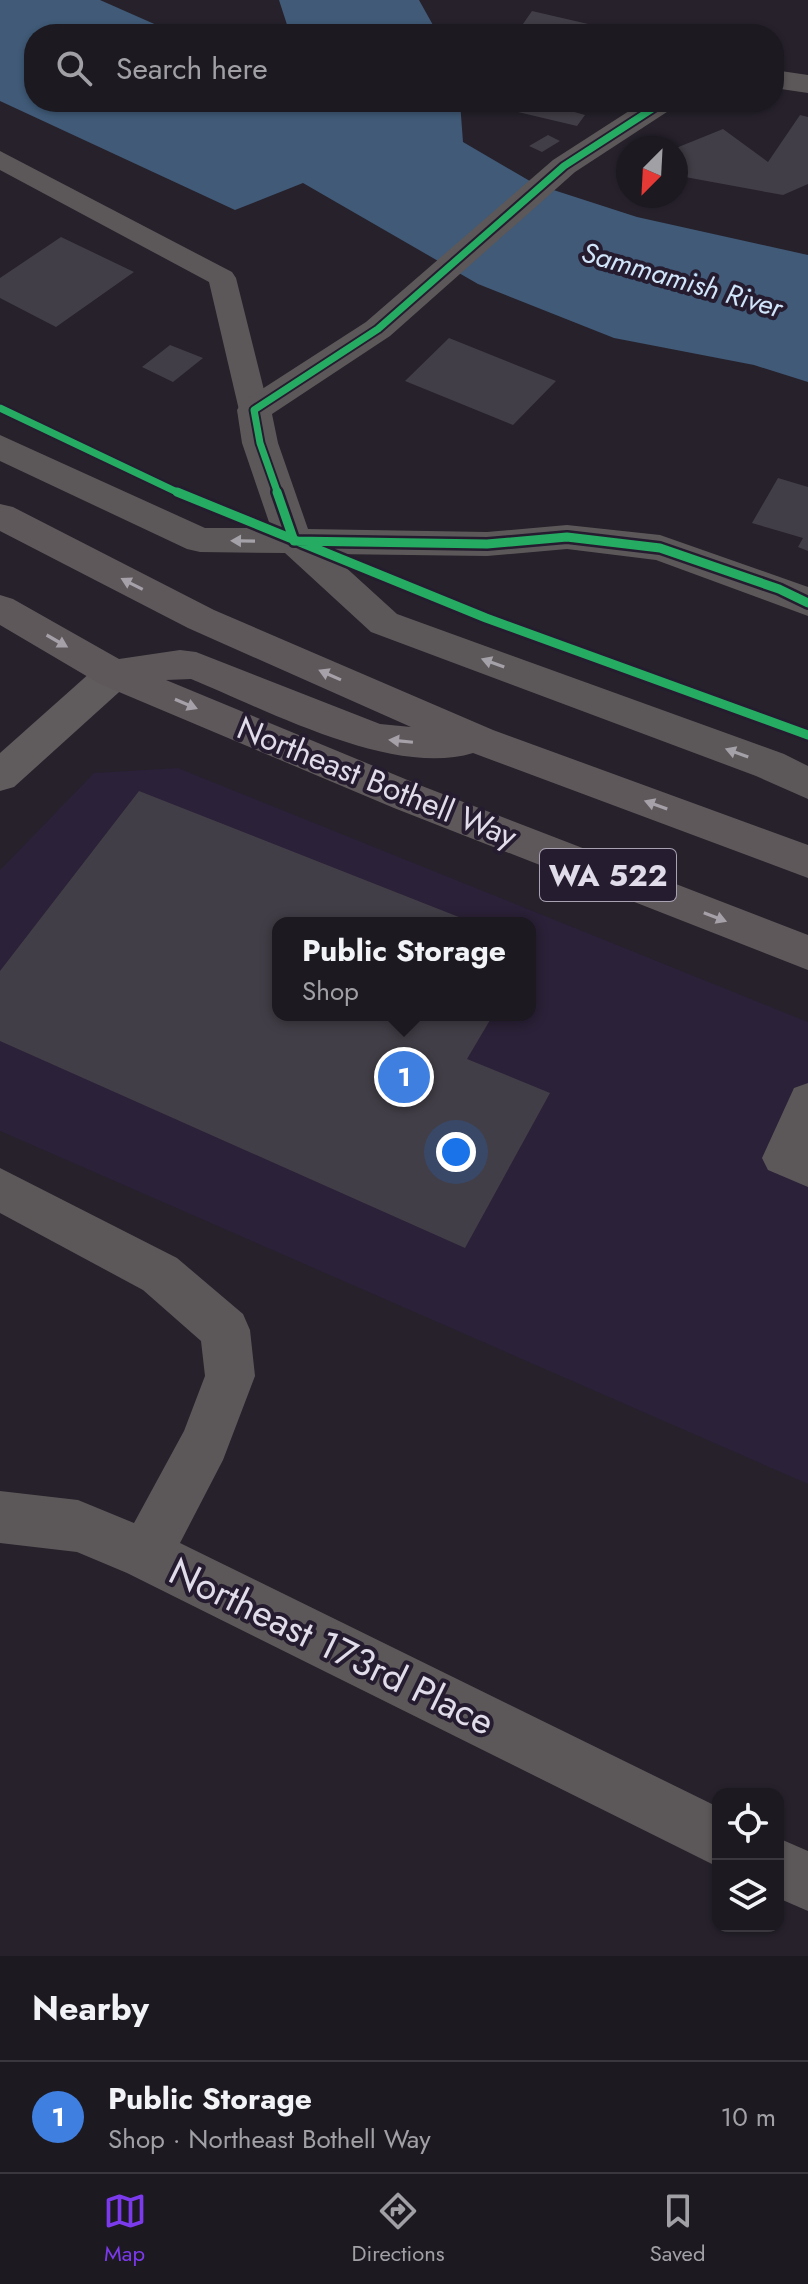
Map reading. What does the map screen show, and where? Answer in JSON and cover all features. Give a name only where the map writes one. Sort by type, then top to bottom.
[{"type":"main road","name":"WA 522","points":[[0,516],[201,619],[479,740],[808,862]]},
{"type":"main road","name":"Northeast Bothell Way","points":[[0,608],[114,674],[408,797],[808,953]]},
{"type":"main road","points":[[114,674],[180,664],[196,666],[376,738],[424,743],[479,740]]},
{"type":"street","points":[[784,80],[808,84]]},
{"type":"street","points":[[648,112],[564,166],[378,329],[254,410],[260,443],[294,541],[384,623],[770,765],[808,784]]},
{"type":"street","points":[[0,446],[62,478],[200,540],[487,544],[567,537],[660,548],[779,589],[808,603]]},
{"type":"street","points":[[0,776],[114,674]]},
{"type":"street","name":"Northeast 173rd Place","points":[[0,1189],[160,1274],[225,1330],[230,1376],[205,1443],[146,1554],[712,1835]]},
{"type":"street","points":[[0,1517],[78,1526],[146,1554]]},
{"type":"street","points":[[784,1870],[808,1882]]},
{"type":"lane","points":[[0,159],[222,278],[254,410]]},
{"type":"lane","points":[[808,1100],[782,1158],[808,1169]]},
{"type":"shaded area","points":[[178,768],[808,1022],[808,1484],[0,1131],[0,870],[94,773]]},
{"type":"water","name":"Sammamish River","points":[[0,0],[100,0],[154,24],[24,24],[24,112],[461,112],[463,142],[535,184],[637,217],[808,255],[808,382],[754,365],[614,338],[478,284],[303,183],[235,210],[0,101]]},
{"type":"water","points":[[279,0],[419,0],[432,24],[287,24]]},
{"type":"building","points":[[532,11],[588,24],[523,24]]},
{"type":"building","points":[[518,112],[574,112],[585,115],[577,126]]},
{"type":"building","points":[[800,115],[808,117],[808,184],[783,195],[688,178],[688,143],[723,129],[768,162]]},
{"type":"building","points":[[548,135],[560,141],[542,152],[529,146]]},
{"type":"building","points":[[61,237],[134,272],[56,327],[0,298],[0,278]]},
{"type":"building","points":[[449,338],[556,381],[513,425],[405,381]]},
{"type":"building","points":[[170,345],[203,358],[173,382],[142,367]]},
{"type":"building","points":[[778,478],[808,487],[808,551],[798,547],[803,538],[752,523]]},
{"type":"building","points":[[139,791],[459,917],[272,917],[272,1021],[489,1021],[467,1059],[550,1093],[465,1248],[0,1041],[0,971]]},
{"type":"cycle path","points":[[648,112],[564,166],[378,329],[254,410],[260,443],[294,541],[487,544],[567,537],[660,548],[779,589],[808,603]]},
{"type":"cycle path","points":[[0,408],[209,508],[486,618],[808,735]]},
{"type":"place","name":"Public Storage","points":[[404,1077]]}]
